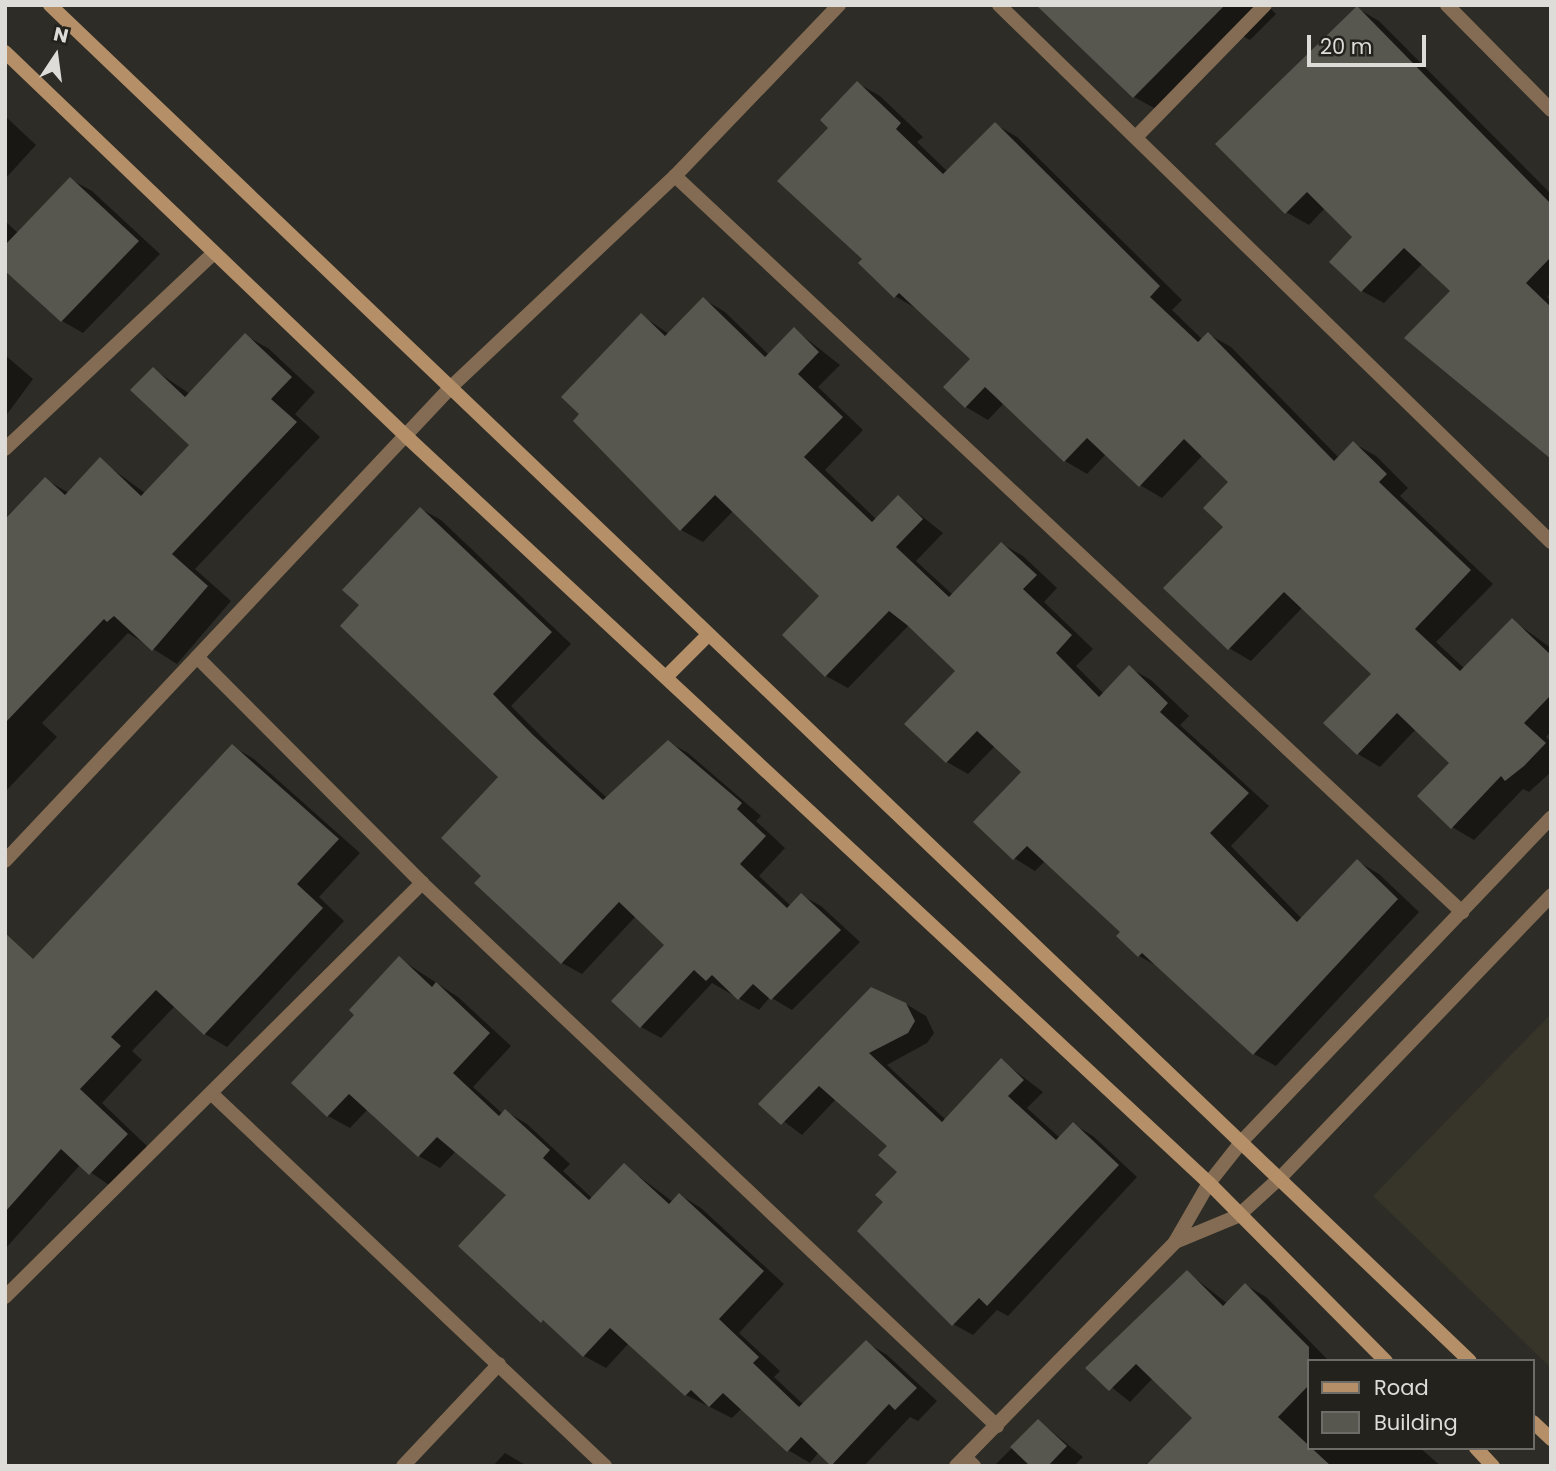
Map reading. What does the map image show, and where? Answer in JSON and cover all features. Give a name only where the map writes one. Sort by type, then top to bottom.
[{"type":"main road","points":[[50,5],[912,832],[1282,1176],[1468,1359]]},
{"type":"main road","points":[[5,52],[407,437],[1209,1183],[1238,1216],[1384,1359]]},
{"type":"main road","points":[[667,676],[708,635]]},
{"type":"main road","points":[[1535,1424],[1551,1440]]},
{"type":"main road","points":[[1478,1450],[1493,1466]]},
{"type":"street","points":[[5,861],[407,437],[451,387],[675,176],[839,5]]},
{"type":"street","points":[[999,5],[1138,136],[1551,542]]},
{"type":"street","points":[[1138,136],[1265,5]]},
{"type":"street","points":[[1447,5],[1551,110]]},
{"type":"street","points":[[675,176],[1462,912]]},
{"type":"street","points":[[5,449],[214,253]]},
{"type":"street","points":[[197,657],[422,883],[997,1426]]},
{"type":"street","points":[[965,1463],[997,1426],[1175,1242],[1209,1183],[1244,1140],[1551,818]]},
{"type":"street","points":[[5,1297],[213,1095],[422,883]]},
{"type":"street","points":[[1175,1242],[1238,1216],[1282,1176],[1551,895]]},
{"type":"street","points":[[213,1095],[605,1466]]},
{"type":"street","points":[[403,1466],[499,1364]]},
{"type":"shaded area","points":[[1551,1014],[1551,1368],[1373,1196]]},
{"type":"building","points":[[1036,5],[1225,5],[1133,98]]},
{"type":"building","points":[[1357,6],[1551,204],[1551,257],[1526,283],[1551,307],[1551,459],[1404,338],[1450,291],[1404,248],[1361,292],[1329,262],[1352,237],[1307,192],[1285,214],[1215,144]]},
{"type":"building","points":[[857,81],[901,123],[896,129],[943,174],[995,122],[1160,286],[1150,297],[1198,342],[1208,332],[1334,461],[1353,441],[1387,474],[1379,482],[1471,570],[1415,629],[1460,671],[1512,618],[1551,655],[1551,695],[1524,723],[1546,743],[1524,766],[1505,781],[1501,776],[1451,829],[1417,796],[1449,763],[1397,713],[1357,755],[1323,723],[1371,674],[1284,592],[1228,650],[1163,588],[1223,527],[1203,508],[1228,482],[1184,439],[1139,487],[1087,438],[1064,462],[985,387],[965,408],[943,387],[970,359],[899,293],[894,298],[858,263],[862,259],[777,181],[828,128],[820,120]]},
{"type":"building","points":[[70,177],[139,241],[61,322],[5,271],[5,245]]},
{"type":"building","points":[[703,297],[765,357],[794,327],[819,352],[798,374],[843,417],[804,457],[872,522],[898,495],[923,519],[896,547],[949,597],[1001,542],[1037,575],[1023,589],[1072,635],[1056,653],[1099,697],[1129,665],[1168,703],[1160,712],[1249,793],[1210,833],[1297,922],[1357,859],[1398,899],[1253,1055],[1142,953],[1138,957],[1116,936],[1120,932],[1027,846],[1013,860],[973,822],[1021,772],[977,731],[946,763],[904,724],[955,671],[907,625],[889,611],[825,677],[782,635],[819,596],[715,495],[680,531],[573,421],[579,414],[561,397],[641,313],[665,336]]},
{"type":"building","points":[[245,333],[292,377],[271,399],[297,422],[172,554],[208,586],[152,651],[114,616],[107,622],[104,619],[5,723],[5,519],[45,477],[65,495],[100,457],[141,496],[189,445],[130,390],[153,367],[185,397]]},
{"type":"building","points":[[420,507],[552,632],[493,694],[533,735],[603,800],[668,740],[742,803],[737,809],[766,836],[740,864],[787,908],[801,893],[841,930],[771,1000],[753,984],[738,1000],[712,975],[706,981],[694,970],[640,1028],[611,1001],[664,945],[619,902],[561,964],[474,883],[481,876],[441,838],[498,777],[340,626],[359,605],[342,590]]},
{"type":"building","points":[[232,744],[339,839],[297,884],[323,908],[204,1035],[156,990],[111,1037],[121,1046],[80,1089],[128,1134],[89,1175],[61,1149],[5,1212],[5,933],[33,959]]},
{"type":"building","points":[[399,956],[432,987],[436,982],[490,1033],[453,1073],[499,1116],[505,1109],[550,1150],[543,1158],[589,1200],[624,1163],[669,1204],[679,1193],[764,1271],[719,1319],[759,1357],[753,1363],[799,1407],[866,1340],[917,1388],[895,1410],[889,1404],[831,1466],[801,1437],[787,1452],[723,1393],[709,1407],[691,1390],[685,1396],[610,1328],[583,1357],[543,1320],[541,1323],[458,1246],[506,1195],[437,1137],[418,1157],[349,1094],[327,1117],[291,1083],[354,1015],[349,1010]]},
{"type":"building","points":[[871,987],[906,1003],[915,1021],[908,1033],[869,1053],[942,1122],[1001,1058],[1024,1080],[1008,1096],[1056,1140],[1073,1122],[1119,1165],[987,1306],[979,1298],[952,1326],[857,1231],[883,1202],[875,1195],[897,1172],[878,1155],[887,1146],[819,1086],[781,1125],[758,1104]]},
{"type":"building","points":[[1187,1270],[1223,1306],[1245,1283],[1309,1347],[1308,1386],[1278,1417],[1308,1445],[1308,1450],[1314,1450],[1331,1466],[1145,1466],[1192,1418],[1136,1364],[1109,1391],[1085,1368]]},
{"type":"building","points":[[1038,1419],[1067,1446],[1048,1466],[1030,1466],[1010,1447]]}]
